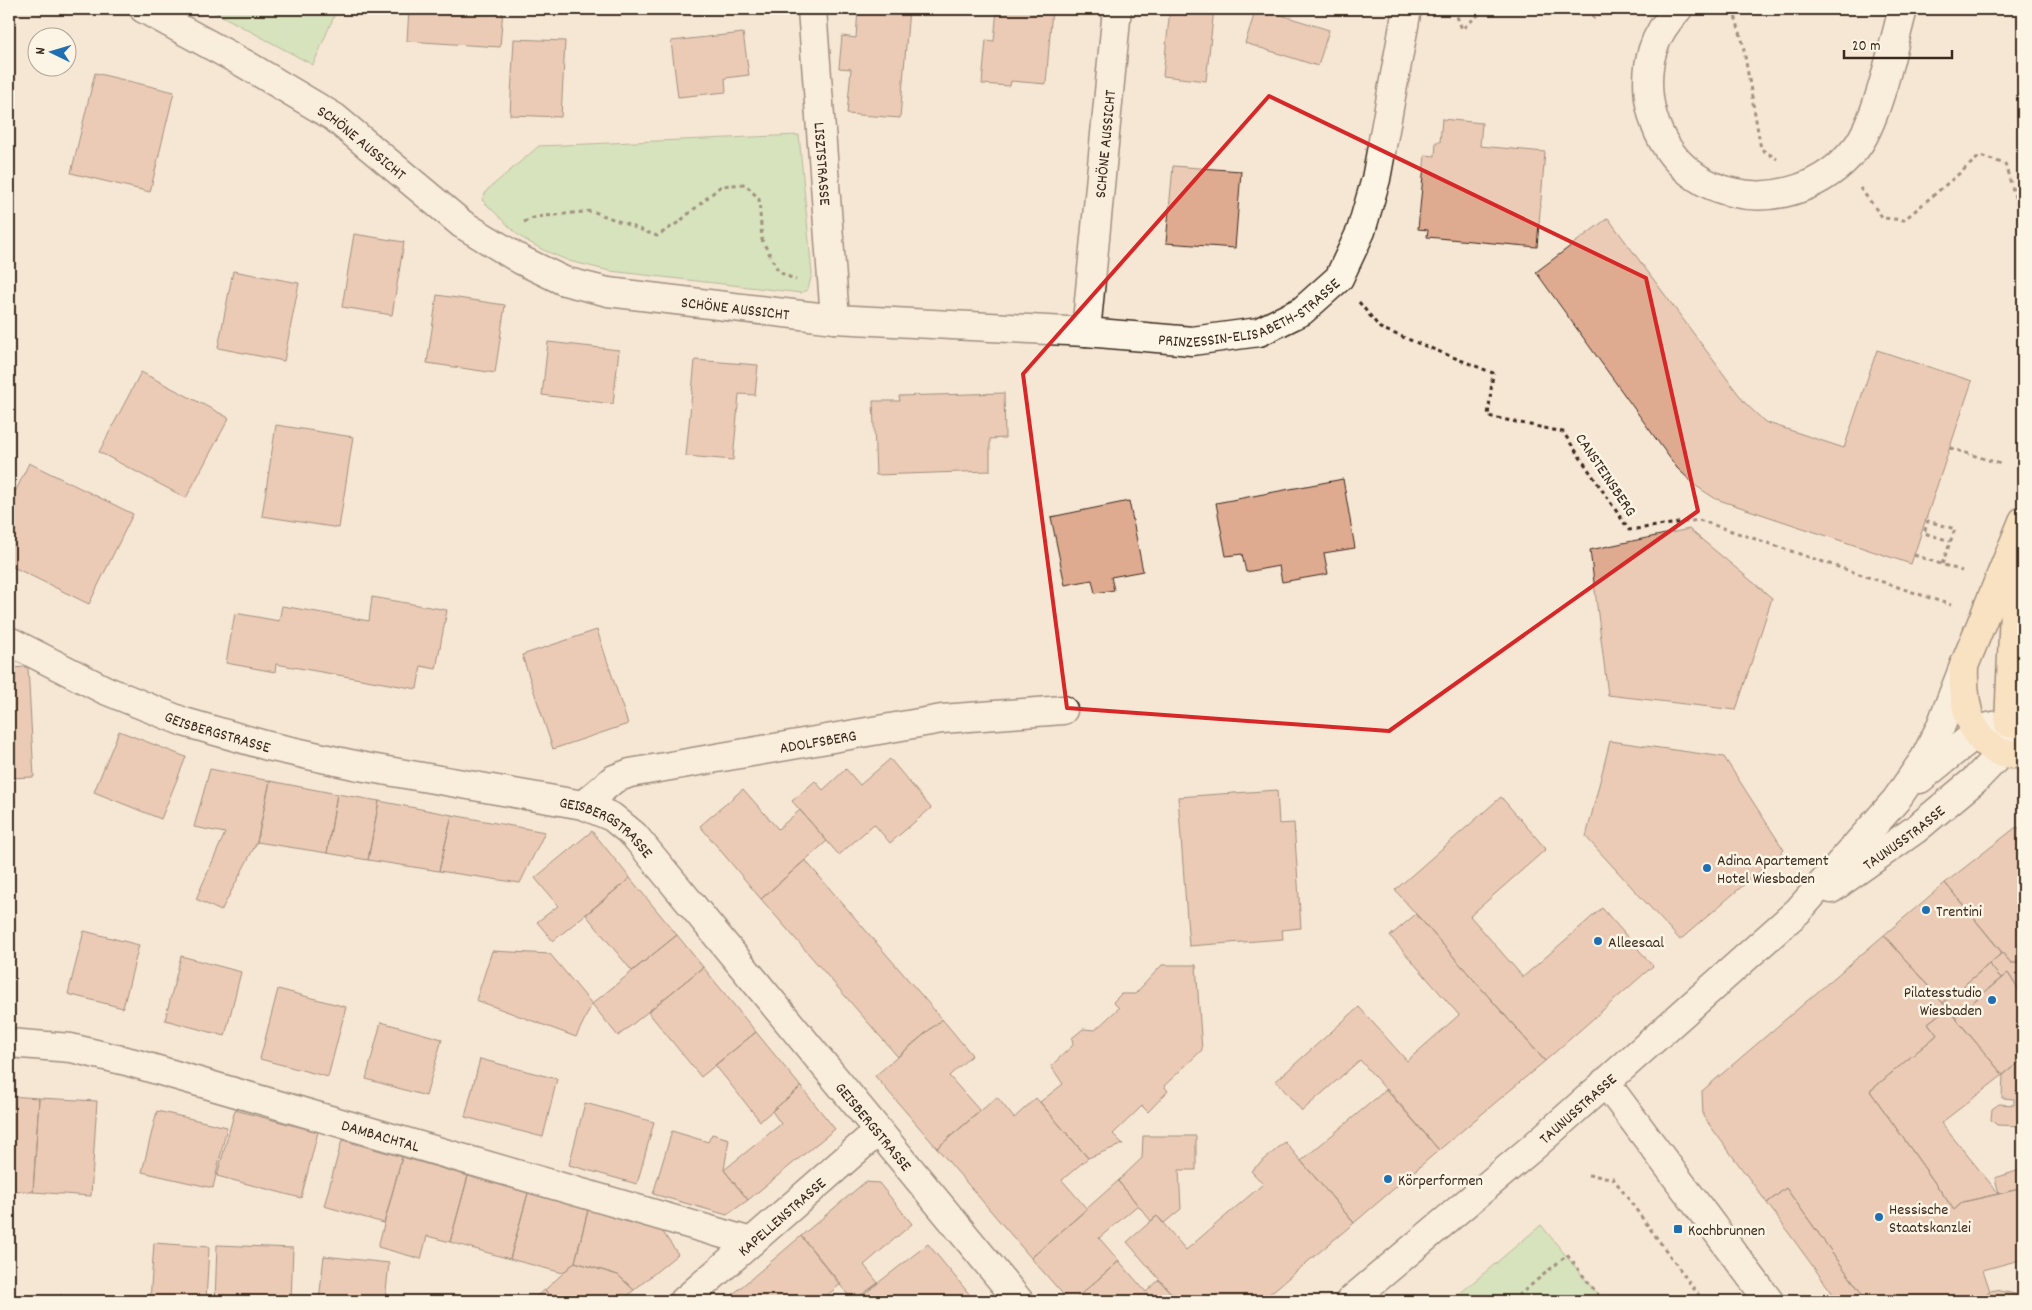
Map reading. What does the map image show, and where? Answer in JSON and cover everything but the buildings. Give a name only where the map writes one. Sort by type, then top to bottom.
[{"type":"main road","points":[[2012,754],[1986,743],[1978,732],[1965,704],[1964,666],[2023,521]]},
{"type":"main road","points":[[2016,723],[2014,611],[2023,521]]},
{"type":"street","name":"SCHÖNE AUSSICHT","points":[[144,9],[245,64],[334,117],[462,224],[490,243],[564,281],[608,292],[834,308],[1086,332],[1117,9]]},
{"type":"street","name":"LISZTSTRASSE","points":[[812,9],[834,308]]},
{"type":"street","name":"PRINZESSIN-ELISABETH-STRASSE","points":[[1086,332],[1192,340],[1259,332],[1302,311],[1339,278],[1361,231],[1376,179],[1407,9]]},
{"type":"street","points":[[1678,9],[1664,24],[1654,40],[1649,61],[1648,84],[1651,112],[1657,130],[1678,164],[1693,176],[1710,186],[1746,196],[1782,193],[1799,188],[1841,164],[1857,147],[1869,127],[1904,9]]},
{"type":"street","name":"GEISBERGSTRASSE","points":[[9,641],[105,690],[202,728],[268,746],[359,766],[583,805],[612,817],[634,835],[1019,1301]]},
{"type":"street","points":[[1896,800],[1925,758],[1940,728],[1964,666]]},
{"type":"street","name":"ADOLFSBERG","points":[[583,805],[614,779],[630,773],[942,719],[1063,710]]},
{"type":"street","points":[[1896,800],[1978,732],[1989,727],[2016,723],[2012,754]]},
{"type":"street","name":"TAUNUSSTRASSE","points":[[1350,1301],[1532,1148],[1798,911],[1916,829],[1976,779],[2012,754]]},
{"type":"street","name":"TAUNUSSTRASSE","points":[[1798,911],[1896,800]]},
{"type":"street","name":"DAMBACHTAL","points":[[9,1043],[71,1048],[130,1062],[750,1242]]},
{"type":"street","points":[[1605,1082],[1769,1301]]},
{"type":"street","name":"KAPELLENSTRASSE","points":[[684,1301],[878,1131]]},
{"type":"path","points":[[1454,9],[1462,29],[1485,9]]},
{"type":"path","points":[[1588,9],[1594,18],[1609,9]]},
{"type":"path","points":[[1733,9],[1742,39],[1760,150]]},
{"type":"path","points":[[1841,164],[1884,218],[1904,220],[1980,156],[2005,164],[2023,223]]},
{"type":"path","points":[[490,243],[508,230],[536,217],[592,211],[657,236],[679,222],[720,186],[745,184],[759,200],[762,240],[779,272],[834,308]]},
{"type":"path","name":"CANSTEINSBERG","points":[[1339,278],[1380,328],[1493,373],[1488,416],[1563,432],[1629,530],[1699,520],[1951,605]]},
{"type":"path","points":[[1950,448],[2001,464]]},
{"type":"path","points":[[1942,564],[1950,541],[1954,529],[1928,521],[1924,528],[1924,533],[1950,541]]},
{"type":"path","points":[[1914,554],[1962,571]]},
{"type":"path","points":[[1588,1175],[1613,1178],[1703,1301]]},
{"type":"path","points":[[1512,1301],[1567,1255],[1603,1301]]},
{"type":"path","points":[[60,1295],[66,1301]]},
{"type":"highlighted area","points":[[1269,96],[1646,278],[1698,511],[1389,731],[1067,708],[1023,374]]},
{"type":"green space","points":[[209,9],[337,9],[313,65]]},
{"type":"green space","points":[[799,135],[812,274],[808,289],[801,293],[610,271],[569,261],[541,249],[519,236],[482,200],[487,190],[539,146]]},
{"type":"green space","points":[[1541,1225],[1603,1301],[1451,1301]]},
{"type":"place","name":"Adina Apartement Hotel Wiesbaden","points":[[1707,868]]},
{"type":"place","name":"Trentini","points":[[1926,910]]},
{"type":"place","name":"Alleesaal","points":[[1598,941]]},
{"type":"place","name":"Pilatesstudio Wiesbaden","points":[[1992,1000]]},
{"type":"place","name":"Körperformen","points":[[1388,1179]]},
{"type":"place","name":"Hessische Staatskanzlei","points":[[1879,1217]]},
{"type":"place","name":"Kochbrunnen","points":[[1678,1229]]}]
